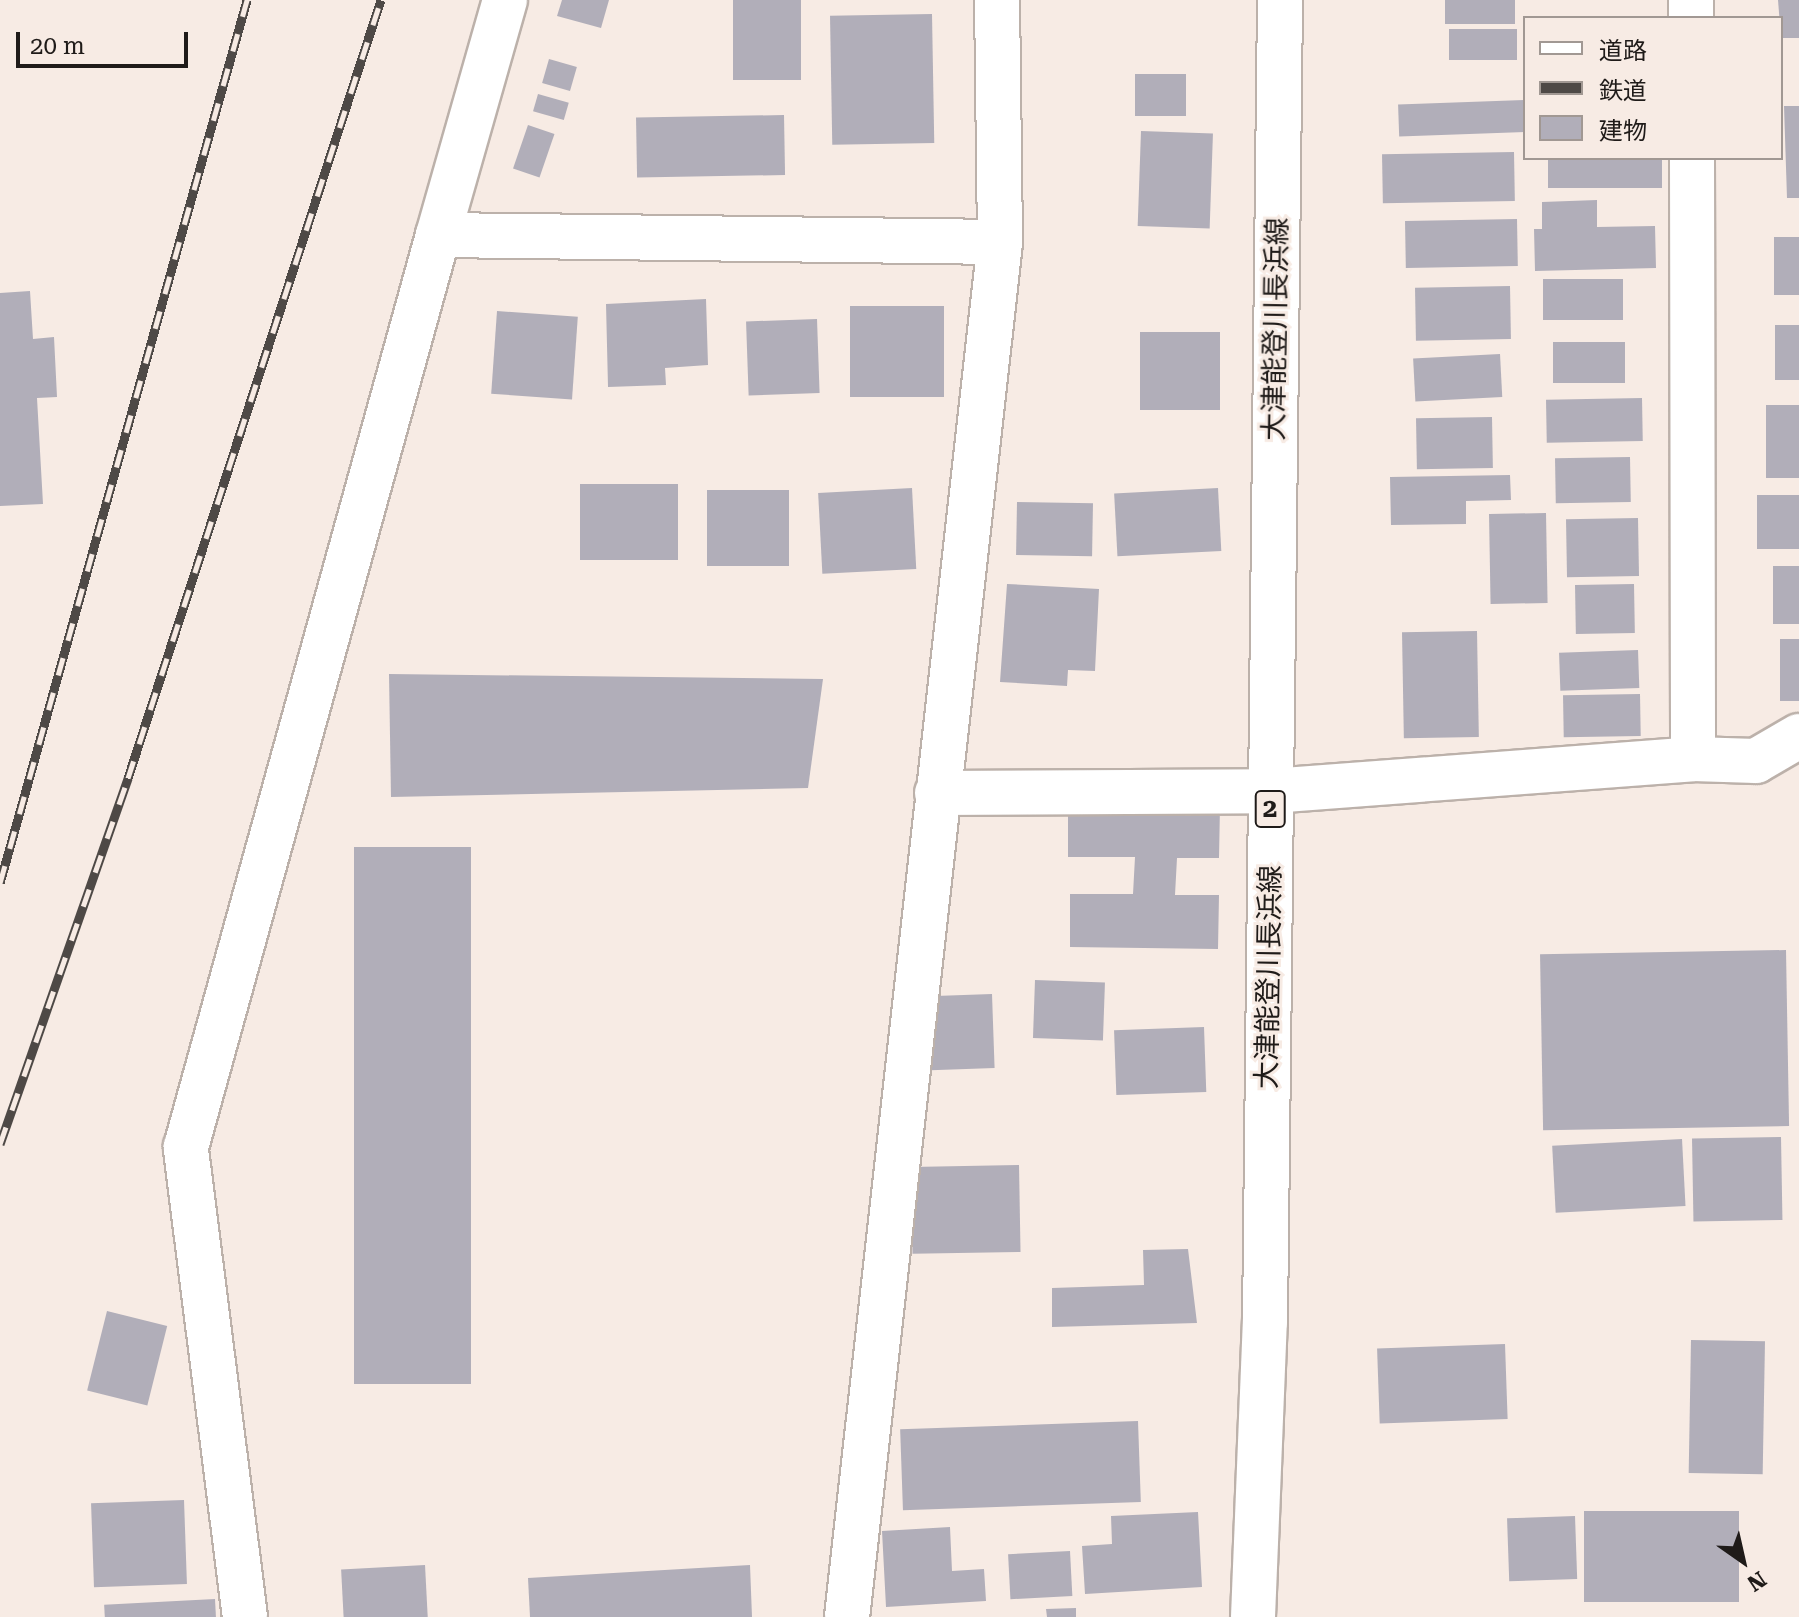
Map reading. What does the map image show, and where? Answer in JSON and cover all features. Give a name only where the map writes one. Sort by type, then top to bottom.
[{"type":"street","points":[[245,1617],[186,1147],[505,0]]},
{"type":"street","points":[[847,1617],[1000,242],[997,0]]},
{"type":"street","name":"大津能登川長浜線","points":[[1253,1617],[1265,1322],[1280,0]]},
{"type":"street","points":[[1692,160],[1693,759]]},
{"type":"street","points":[[438,235],[1000,242]]},
{"type":"street","points":[[937,793],[1271,791],[1693,759],[1756,761],[1799,736]]},
{"type":"building","points":[[562,0],[609,0],[601,28],[557,16]]},
{"type":"building","points":[[733,0],[801,0],[801,80],[733,80]]},
{"type":"building","points":[[1445,0],[1515,0],[1515,24],[1445,24]]},
{"type":"building","points":[[1778,0],[1799,0],[1799,38],[1783,38],[1783,16],[1779,16]]},
{"type":"building","points":[[932,14],[934,143],[832,145],[830,16]]},
{"type":"building","points":[[1449,29],[1517,29],[1517,60],[1449,60]]},
{"type":"building","points":[[549,59],[577,67],[570,91],[542,83]]},
{"type":"building","points":[[1135,74],[1186,74],[1186,116],[1135,116]]},
{"type":"building","points":[[538,94],[569,103],[564,120],[533,111]]},
{"type":"building","points":[[1523,100],[1523,132],[1399,136],[1398,104]]},
{"type":"building","points":[[1784,106],[1799,106],[1799,198],[1787,198]]},
{"type":"building","points":[[784,115],[785,175],[637,178],[636,118]]},
{"type":"building","points":[[528,125],[554,134],[539,178],[513,168]]},
{"type":"building","points":[[1141,131],[1213,134],[1210,228],[1138,226]]},
{"type":"building","points":[[1514,152],[1515,201],[1383,203],[1382,154]]},
{"type":"building","points":[[1548,160],[1662,160],[1662,188],[1548,188]]},
{"type":"building","points":[[1597,200],[1597,227],[1655,226],[1656,268],[1535,271],[1534,229],[1542,229],[1542,202]]},
{"type":"building","points":[[1517,219],[1518,266],[1406,268],[1405,221]]},
{"type":"building","points":[[1774,237],[1799,237],[1799,295],[1774,295]]},
{"type":"building","points":[[1543,279],[1623,279],[1623,320],[1543,320]]},
{"type":"building","points":[[1510,286],[1511,339],[1416,341],[1415,288]]},
{"type":"building","points":[[30,291],[33,339],[54,337],[57,397],[37,398],[43,504],[0,506],[0,293]]},
{"type":"building","points":[[706,299],[708,365],[665,368],[666,385],[608,387],[606,304]]},
{"type":"building","points":[[850,306],[944,306],[944,397],[850,397]]},
{"type":"building","points":[[497,311],[578,317],[572,399],[491,394]]},
{"type":"building","points":[[817,319],[820,393],[749,395],[746,321]]},
{"type":"building","points":[[1775,325],[1799,325],[1799,380],[1775,380]]},
{"type":"building","points":[[1140,332],[1220,332],[1220,410],[1140,410]]},
{"type":"building","points":[[1553,342],[1625,342],[1625,383],[1553,383]]},
{"type":"building","points":[[1500,354],[1502,397],[1415,401],[1413,359]]},
{"type":"building","points":[[1642,398],[1643,441],[1547,443],[1546,400]]},
{"type":"building","points":[[1766,405],[1799,405],[1799,478],[1766,478]]},
{"type":"building","points":[[1492,417],[1493,468],[1417,469],[1416,418]]},
{"type":"building","points":[[1630,457],[1631,502],[1556,503],[1555,458]]},
{"type":"building","points":[[1510,475],[1511,500],[1466,501],[1466,524],[1391,525],[1390,477]]},
{"type":"building","points":[[580,484],[678,484],[678,560],[580,560]]},
{"type":"building","points":[[912,488],[916,569],[822,574],[818,493]]},
{"type":"building","points":[[1218,488],[1221,551],[1117,556],[1114,493]]},
{"type":"building","points":[[707,490],[789,490],[789,566],[707,566]]},
{"type":"building","points":[[1757,495],[1799,495],[1799,549],[1757,549]]},
{"type":"building","points":[[1017,502],[1093,503],[1092,556],[1016,555]]},
{"type":"building","points":[[1546,513],[1548,603],[1491,604],[1489,514]]},
{"type":"building","points":[[1638,518],[1639,576],[1567,577],[1566,519]]},
{"type":"building","points":[[1773,566],[1799,566],[1799,624],[1773,624]]},
{"type":"building","points":[[1007,584],[1099,589],[1095,671],[1068,670],[1067,686],[1000,682]]},
{"type":"building","points":[[1634,584],[1635,633],[1576,634],[1575,585]]},
{"type":"building","points":[[1477,631],[1479,737],[1404,738],[1402,632]]},
{"type":"building","points":[[1780,639],[1799,639],[1799,701],[1780,701]]},
{"type":"building","points":[[1638,650],[1639,688],[1560,691],[1559,653]]},
{"type":"building","points":[[389,674],[823,679],[808,788],[391,797]]},
{"type":"building","points":[[1640,694],[1641,736],[1564,737],[1563,695]]},
{"type":"building","points":[[1068,805],[1220,806],[1219,858],[1177,858],[1175,895],[1219,895],[1218,949],[1070,947],[1070,894],[1133,894],[1135,857],[1068,857]]},
{"type":"building","points":[[354,847],[471,847],[471,1384],[354,1384]]},
{"type":"building","points":[[1786,950],[1789,1126],[1543,1130],[1540,954]]},
{"type":"building","points":[[1035,980],[1105,982],[1103,1040],[1033,1038]]},
{"type":"building","points":[[992,994],[995,1068],[924,1070],[921,996]]},
{"type":"building","points":[[1204,1027],[1206,1092],[1116,1095],[1114,1030]]},
{"type":"building","points":[[1781,1137],[1782,1220],[1693,1222],[1692,1139]]},
{"type":"building","points":[[1682,1139],[1686,1206],[1556,1213],[1552,1146]]},
{"type":"building","points":[[1019,1165],[1021,1252],[913,1254],[911,1167]]},
{"type":"building","points":[[1188,1249],[1197,1323],[1052,1327],[1052,1288],[1144,1285],[1143,1250]]},
{"type":"building","points":[[107,1311],[167,1326],[147,1406],[87,1391]]},
{"type":"building","points":[[1691,1340],[1765,1341],[1763,1474],[1689,1473]]},
{"type":"building","points":[[1505,1344],[1508,1419],[1380,1423],[1377,1348]]},
{"type":"building","points":[[1138,1421],[1141,1502],[903,1510],[900,1429]]},
{"type":"building","points":[[184,1500],[187,1584],[94,1587],[91,1503]]},
{"type":"building","points":[[1584,1511],[1739,1511],[1739,1602],[1584,1602]]},
{"type":"building","points":[[1198,1512],[1202,1587],[1085,1594],[1082,1546],[1112,1544],[1111,1516]]},
{"type":"building","points":[[1575,1516],[1577,1579],[1509,1581],[1507,1518]]},
{"type":"building","points":[[950,1527],[952,1571],[984,1569],[986,1601],[886,1607],[882,1531]]},
{"type":"building","points":[[1070,1551],[1072,1596],[1010,1599],[1008,1554]]},
{"type":"building","points":[[425,1565],[428,1617],[344,1617],[341,1569]]},
{"type":"building","points":[[750,1565],[752,1617],[530,1617],[528,1578]]},
{"type":"building","points":[[215,1599],[216,1617],[105,1617],[104,1605]]},
{"type":"building","points":[[1076,1608],[1076,1617],[1047,1617],[1046,1609]]},
{"type":"railway","points":[[0,883],[247,0]]},
{"type":"railway","points":[[0,1144],[128,778],[381,0]]}]
